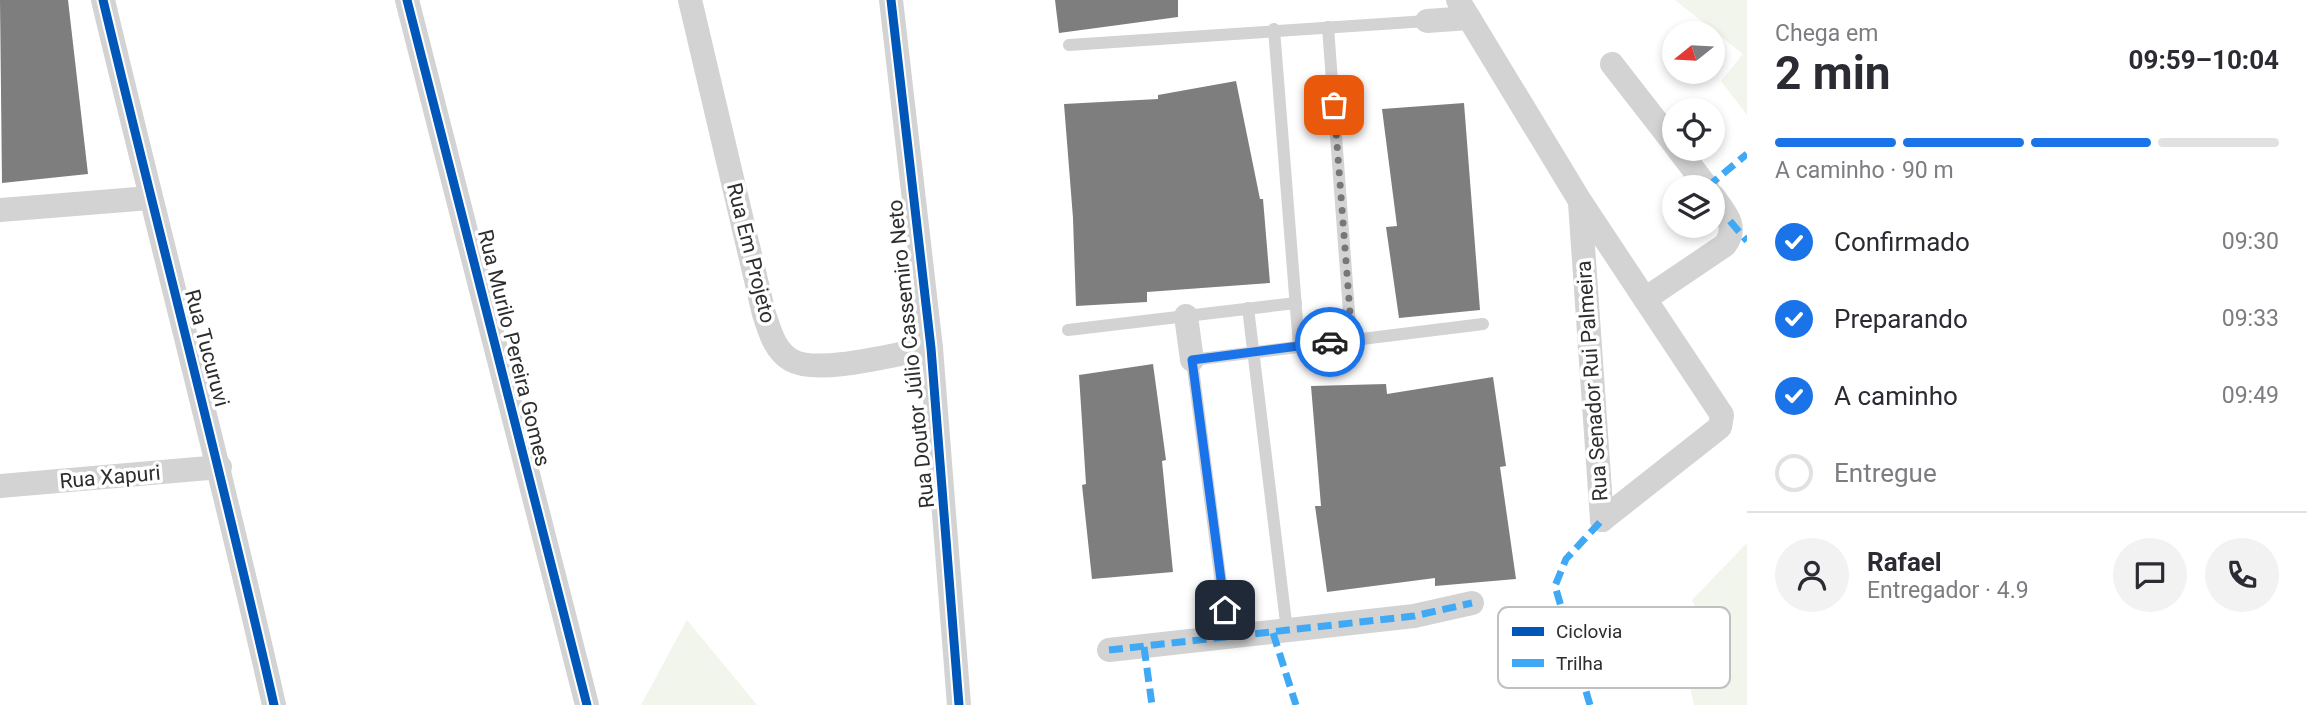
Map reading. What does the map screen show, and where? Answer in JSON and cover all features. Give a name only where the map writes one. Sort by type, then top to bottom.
[{"type":"street","name":"Rua Tucuruvi","points":[[103,0],[150,198],[220,467],[274,705]]},
{"type":"street","name":"Rua Murilo Pereira Gomes","points":[[407,0],[587,705]]},
{"type":"street","name":"Rua Em Projeto","points":[[690,0],[764,314],[775,345],[792,361],[820,366],[932,348]]},
{"type":"street","name":"Rua Doutor Júlio Cassemiro Neto","points":[[891,0],[932,348],[960,705]]},
{"type":"street","points":[[1427,21],[1464,9]]},
{"type":"street","name":"Rua Senador Rui Palmeira","points":[[1464,9],[1580,201],[1722,415],[1720,427],[1602,520],[1580,201]]},
{"type":"street","points":[[1612,64],[1662,129]]},
{"type":"street","points":[[1687,161],[1698,175]]},
{"type":"street","points":[[0,210],[150,198]]},
{"type":"street","points":[[1645,299],[1725,245],[1732,230],[1725,214]]},
{"type":"street","points":[[1186,316],[1192,360]]},
{"type":"street","name":"Rua Xapuri","points":[[0,486],[220,467]]},
{"type":"street","points":[[1109,650],[1414,616],[1472,603]]},
{"type":"lane","points":[[1069,45],[1274,29],[1427,21]]},
{"type":"lane","points":[[1328,27],[1352,339]]},
{"type":"lane","points":[[1274,29],[1299,346]]},
{"type":"lane","points":[[1068,330],[1296,303]]},
{"type":"lane","points":[[1248,308],[1287,631]]},
{"type":"lane","points":[[1228,637],[1192,360],[1483,324]]},
{"type":"shaded area","points":[[1675,0],[1747,0],[1747,115],[1723,84],[1726,84],[1726,75],[1743,54],[1726,40],[1726,21],[1701,21]]},
{"type":"shaded area","points":[[1747,543],[1747,705],[1694,705],[1690,688],[1730,688],[1730,607],[1696,607],[1692,600]]},
{"type":"shaded area","points":[[687,620],[757,705],[641,705]]},
{"type":"building","points":[[0,0],[68,0],[88,174],[2,183]]},
{"type":"building","points":[[1055,0],[1178,0],[1178,17],[1059,33]]},
{"type":"building","points":[[1236,81],[1260,199],[1263,199],[1270,283],[1147,292],[1147,302],[1076,306],[1073,218],[1064,104],[1158,99],[1158,95]]},
{"type":"building","points":[[1464,103],[1480,310],[1399,318],[1386,227],[1397,226],[1382,109]]},
{"type":"building","points":[[1153,364],[1166,460],[1162,461],[1173,572],[1092,579],[1082,485],[1086,484],[1079,375]]},
{"type":"building","points":[[1493,377],[1506,466],[1500,467],[1516,579],[1435,586],[1435,578],[1327,592],[1315,506],[1321,506],[1311,386],[1386,384],[1387,394]]},
{"type":"marked path","points":[[1722,175],[1747,154]]},
{"type":"marked path","points":[[1730,221],[1747,241]]},
{"type":"marked path","points":[[1561,607],[1555,586],[1566,559],[1602,520]]},
{"type":"marked path","points":[[1109,650],[1414,616],[1472,603]]},
{"type":"marked path","points":[[1273,633],[1296,705]]},
{"type":"marked path","points":[[1144,647],[1152,705]]},
{"type":"marked path","points":[[1585,688],[1590,705]]},
{"type":"cycle path","points":[[103,0],[274,705]]},
{"type":"cycle path","points":[[407,0],[587,705]]},
{"type":"cycle path","points":[[891,0],[931,348],[959,705]]},
{"type":"way so far","points":[[1330,342],[1352,339],[1334,105]]},
{"type":"route","points":[[1225,610],[1192,360],[1330,342]]}]
